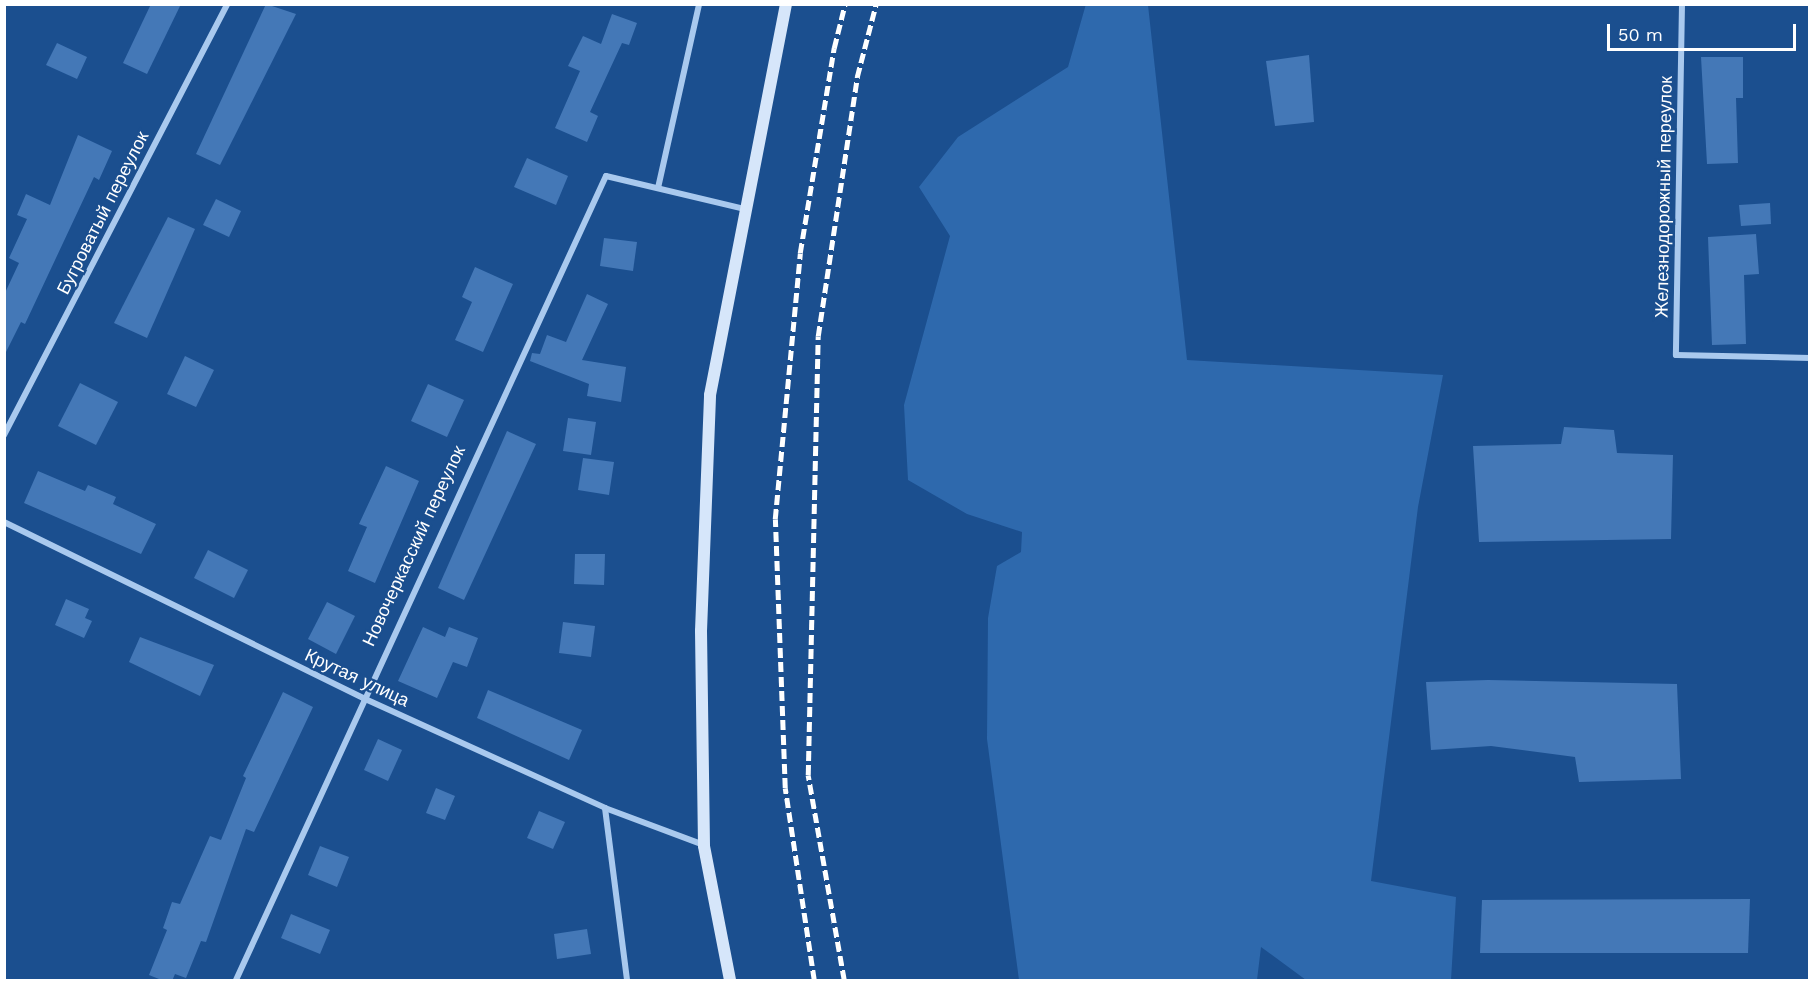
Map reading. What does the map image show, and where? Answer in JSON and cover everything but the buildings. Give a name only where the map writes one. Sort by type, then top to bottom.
[{"type":"main road","points":[[730,981],[704,846],[701,632],[710,395],[744,209],[786,4]]},
{"type":"street","name":"Бугроватый переулок","points":[[4,435],[227,4]]},
{"type":"street","points":[[658,189],[699,4]]},
{"type":"street","name":"Железнодорожный переулок","points":[[1682,4],[1676,355],[1809,358]]},
{"type":"street","name":"Новочеркасский переулок","points":[[236,981],[363,698],[606,176],[744,209]]},
{"type":"street","name":"Крутая улица","points":[[4,522],[363,698],[605,808],[704,846]]},
{"type":"street","points":[[605,808],[627,981]]},
{"type":"shaded area","points":[[1086,4],[1148,5],[1187,360],[1443,375],[1418,507],[1371,881],[1456,897],[1451,980],[1306,980],[1261,947],[1257,980],[1019,980],[987,739],[988,618],[997,566],[1021,552],[1022,532],[967,514],[908,480],[904,405],[950,236],[919,187],[958,137],[1068,67]]},
{"type":"railway","points":[[814,980],[785,788],[775,519],[800,253],[834,48],[845,4]]},
{"type":"railway","points":[[844,980],[808,775],[818,336],[857,77],[876,4]]}]
